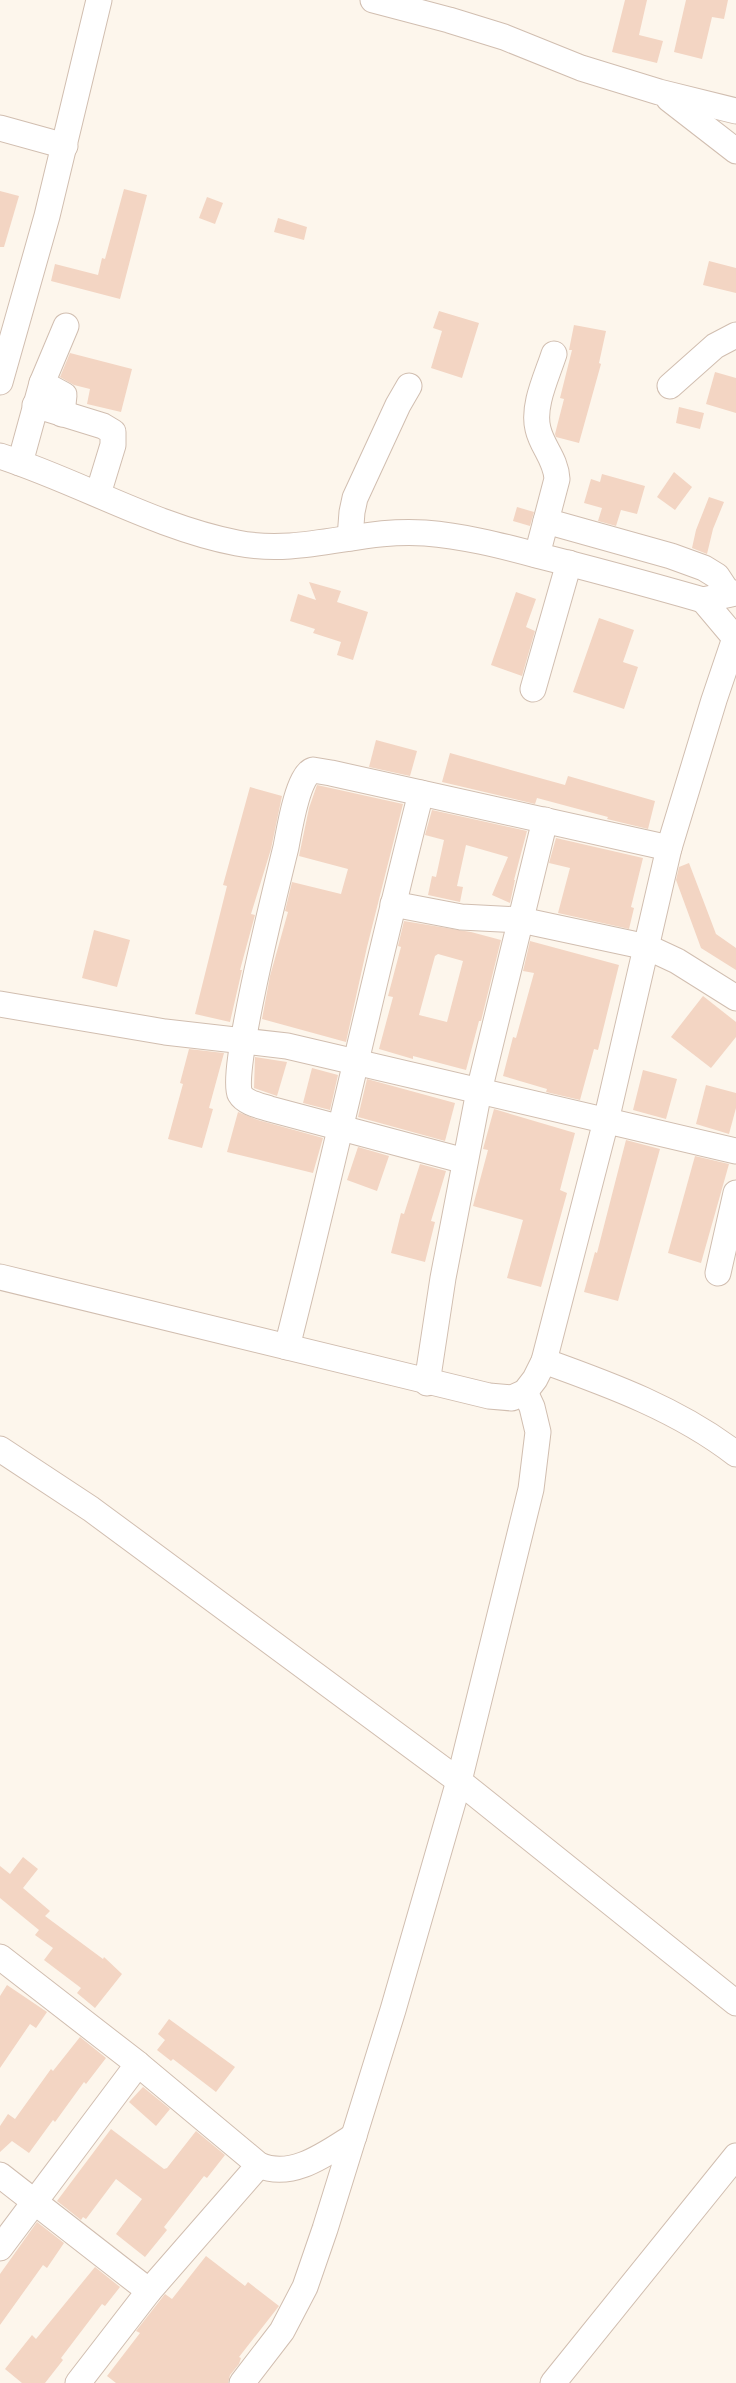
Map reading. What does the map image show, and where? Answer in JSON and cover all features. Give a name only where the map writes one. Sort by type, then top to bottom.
[{"type":"street","points":[[0,382],[65,146],[100,0]]},
{"type":"street","points":[[373,0],[504,37],[581,68],[659,92],[736,111]]},
{"type":"street","points":[[659,92],[736,151]]},
{"type":"street","points":[[711,105],[736,101]]},
{"type":"street","points":[[0,128],[65,146]]},
{"type":"street","points":[[66,326],[10,460],[169,522],[236,543],[266,548],[293,548],[350,538],[423,533],[483,541],[703,600],[732,594]]},
{"type":"street","points":[[670,386],[716,346],[736,336]]},
{"type":"street","points":[[537,555],[557,479],[556,468],[541,438],[537,421],[538,409],[554,354]]},
{"type":"street","points":[[350,538],[352,512],[356,498],[398,405],[409,386]]},
{"type":"street","points":[[38,394],[62,414],[103,426],[114,434],[113,445],[98,494]]},
{"type":"street","points":[[546,521],[671,556],[712,572],[732,594]]},
{"type":"street","points":[[618,576],[627,544]]},
{"type":"street","points":[[533,689],[570,563]]},
{"type":"street","points":[[0,1277],[427,1383],[504,1398],[525,1392],[535,1379],[544,1361],[606,1121],[669,848],[698,750],[735,637],[703,600]]},
{"type":"street","points":[[465,1161],[254,1103],[242,1097],[239,1092],[238,1081],[252,994],[290,829],[307,773],[313,770],[324,772],[669,848]]},
{"type":"street","points":[[287,1347],[342,1128],[393,904],[421,793]]},
{"type":"street","points":[[427,1383],[443,1278],[465,1161],[545,820]]},
{"type":"street","points":[[393,904],[461,917],[521,920],[647,947],[677,961],[736,998]]},
{"type":"street","points":[[0,1004],[165,1032],[287,1046],[736,1151]]},
{"type":"street","points":[[718,1273],[736,1193]]},
{"type":"street","points":[[544,1361],[595,1379],[681,1418],[736,1454]]},
{"type":"street","points":[[242,2383],[291,2317],[325,2229],[459,1781],[531,1489],[538,1432],[532,1407],[525,1392]]},
{"type":"street","points":[[0,1449],[91,1509],[459,1781],[736,2003]]},
{"type":"street","points":[[1,1961],[138,2064],[259,2165],[269,2169],[281,2170],[313,2162],[354,2136]]},
{"type":"street","points":[[0,2248],[138,2064]]},
{"type":"street","points":[[552,2383],[736,2156]]},
{"type":"street","points":[[78,2383],[150,2291],[259,2165]]},
{"type":"street","points":[[0,2175],[150,2291]]},
{"type":"building","points":[[625,0],[647,0],[639,35],[663,41],[657,63],[612,52]]},
{"type":"building","points":[[686,0],[728,0],[724,19],[712,17],[702,59],[674,52]]},
{"type":"building","points":[[124,189],[147,195],[120,299],[51,281],[55,264],[98,275],[102,258],[105,259]]},
{"type":"building","points":[[0,191],[19,196],[4,247],[0,247]]},
{"type":"building","points":[[207,197],[223,203],[215,224],[199,218]]},
{"type":"building","points":[[278,218],[307,227],[304,240],[274,232]]},
{"type":"building","points":[[709,261],[736,268],[736,293],[703,285]]},
{"type":"building","points":[[439,311],[479,323],[462,378],[431,368],[442,331],[433,328]]},
{"type":"building","points":[[574,325],[606,331],[599,363],[601,364],[579,443],[556,437],[555,434],[564,399],[560,398],[572,350],[569,350]]},
{"type":"building","points":[[70,353],[132,369],[121,412],[87,404],[90,389],[74,385],[60,377]]},
{"type":"building","points":[[715,372],[736,378],[736,413],[706,404]]},
{"type":"building","points":[[679,407],[704,413],[700,429],[676,423]]},
{"type":"building","points":[[674,472],[692,487],[675,510],[657,497]]},
{"type":"building","points":[[602,474],[645,486],[637,514],[621,510],[616,526],[598,521],[602,508],[584,503],[591,479],[600,482]]},
{"type":"building","points":[[709,497],[724,502],[713,529],[707,554],[692,548],[696,530]]},
{"type":"building","points":[[517,507],[534,512],[530,526],[513,521]]},
{"type":"building","points":[[309,582],[341,591],[337,602],[368,612],[353,660],[337,655],[341,642],[313,633],[315,629],[290,621],[298,594],[316,600]]},
{"type":"building","points":[[516,592],[536,599],[526,627],[535,631],[522,676],[491,665]]},
{"type":"building","points":[[599,618],[634,630],[623,662],[638,667],[624,709],[573,692]]},
{"type":"building","points":[[376,740],[417,751],[410,776],[369,767]]},
{"type":"building","points":[[450,753],[565,785],[568,776],[655,801],[648,829],[537,798],[535,804],[442,782]]},
{"type":"building","points":[[317,785],[403,804],[367,947],[346,1042],[262,1019],[270,976],[288,912],[285,911],[292,882],[341,894],[348,869],[299,856],[309,808]]},
{"type":"building","points":[[250,787],[282,796],[271,849],[251,914],[255,915],[240,970],[242,970],[230,1022],[195,1014],[227,886],[223,885]]},
{"type":"building","points":[[432,810],[527,831],[510,903],[492,895],[508,857],[466,845],[457,886],[463,887],[460,902],[428,895],[432,876],[436,877],[444,840],[425,835]]},
{"type":"building","points":[[556,838],[643,858],[631,907],[634,908],[629,929],[558,913],[570,868],[549,863]]},
{"type":"building","points":[[689,863],[716,934],[736,948],[736,970],[701,948],[676,880],[679,867]]},
{"type":"building","points":[[404,921],[471,932],[501,940],[481,1021],[479,1021],[466,1070],[413,1056],[413,1059],[379,1049],[393,997],[388,996],[401,947],[398,946]],"holes":[[[438,954],[463,961],[447,1022],[419,1015],[435,956]]]},
{"type":"building","points":[[94,930],[130,940],[117,987],[82,978]]},
{"type":"building","points":[[530,941],[619,965],[598,1050],[594,1049],[580,1100],[546,1092],[547,1089],[503,1076],[513,1037],[516,1038],[534,973],[523,971]]},
{"type":"building","points":[[703,996],[736,1022],[736,1037],[711,1068],[671,1037]]},
{"type":"building","points":[[189,1049],[224,1053],[209,1108],[213,1109],[202,1148],[168,1139],[183,1084],[180,1083]]},
{"type":"building","points":[[255,1057],[287,1062],[277,1096],[254,1088]]},
{"type":"building","points":[[312,1068],[338,1075],[330,1110],[303,1103]]},
{"type":"building","points":[[643,1070],[677,1079],[666,1119],[633,1110]]},
{"type":"building","points":[[367,1079],[455,1103],[445,1141],[358,1117]]},
{"type":"building","points":[[706,1085],[736,1093],[736,1108],[729,1134],[696,1124]]},
{"type":"building","points":[[494,1109],[575,1133],[560,1190],[567,1193],[541,1287],[507,1278],[523,1220],[473,1206],[488,1150],[483,1149]]},
{"type":"building","points":[[238,1112],[258,1120],[323,1138],[313,1173],[227,1152]]},
{"type":"building","points":[[626,1140],[660,1149],[618,1301],[584,1292],[595,1252],[597,1253]]},
{"type":"building","points":[[358,1147],[389,1156],[377,1191],[347,1180]]},
{"type":"building","points":[[695,1156],[729,1164],[701,1263],[668,1253]]},
{"type":"building","points":[[420,1164],[446,1171],[431,1221],[435,1222],[425,1262],[391,1253],[401,1213],[404,1214]]},
{"type":"building","points":[[23,1857],[38,1869],[23,1888],[50,1911],[45,1916],[103,1959],[104,1957],[122,1974],[95,2008],[77,1993],[81,1988],[44,1960],[53,1948],[35,1935],[39,1930],[0,1898],[0,1866],[10,1874]]},
{"type":"building","points":[[7,1985],[47,2012],[36,2028],[30,2024],[0,2068],[0,1996]]},
{"type":"building","points":[[169,2019],[235,2067],[216,2092],[173,2059],[171,2061],[157,2050],[165,2040],[158,2034]]},
{"type":"building","points":[[80,2037],[106,2058],[86,2084],[84,2082],[55,2122],[53,2120],[29,2153],[12,2141],[0,2152],[0,2126],[8,2114],[15,2119],[51,2069],[53,2071]]},
{"type":"building","points":[[143,2087],[170,2109],[156,2126],[129,2102]]},
{"type":"building","points":[[111,2129],[164,2169],[167,2168],[196,2131],[225,2155],[207,2178],[204,2176],[164,2227],[167,2230],[145,2257],[116,2234],[142,2199],[116,2179],[86,2219],[83,2217],[81,2220],[57,2201]]},
{"type":"building","points":[[37,2222],[64,2243],[47,2268],[43,2265],[0,2325],[0,2274]]},
{"type":"building","points":[[206,2256],[245,2286],[248,2282],[279,2306],[239,2357],[241,2358],[239,2364],[230,2375],[228,2383],[116,2383],[107,2376],[140,2333],[136,2331],[165,2294],[172,2299]]},
{"type":"building","points":[[95,2267],[120,2287],[105,2306],[102,2304],[61,2358],[63,2360],[45,2383],[22,2383],[5,2369],[32,2335],[36,2339]]}]
